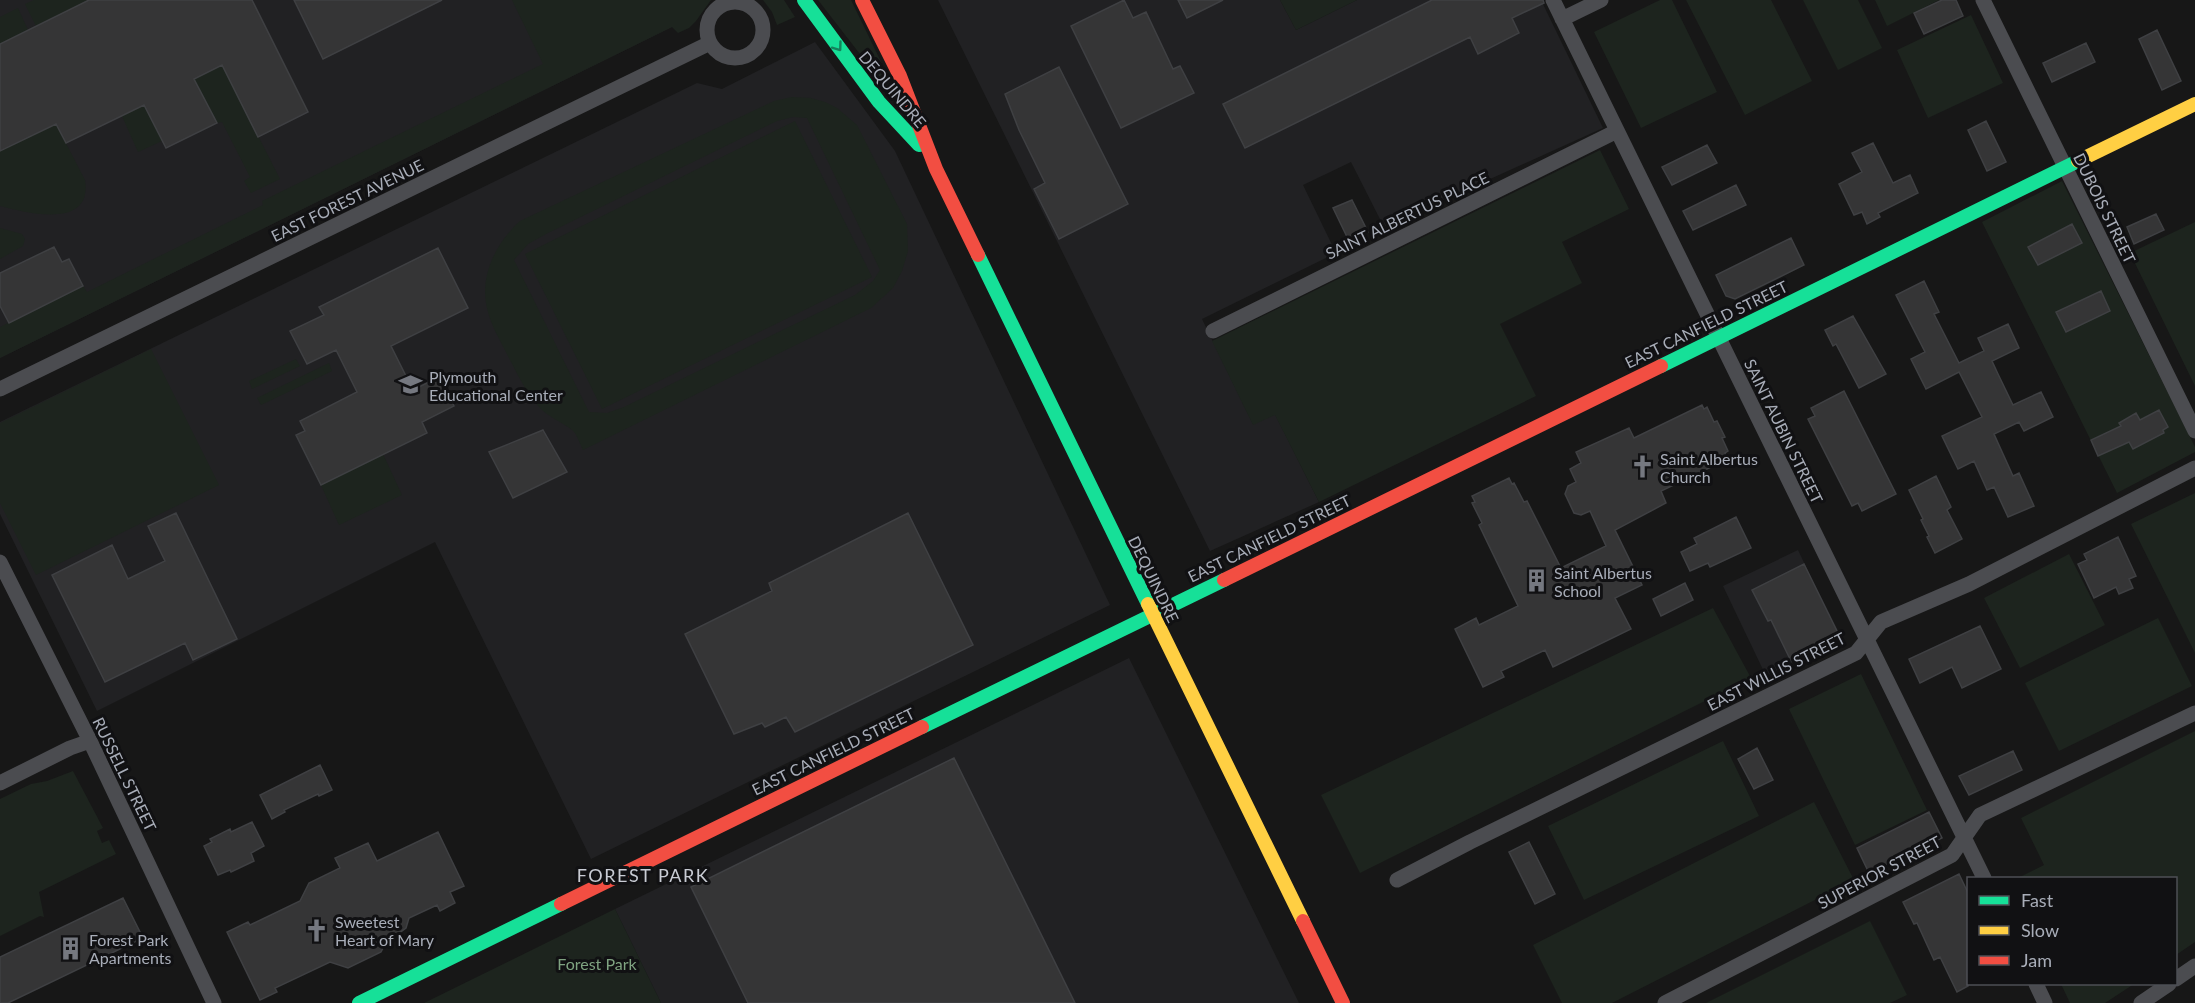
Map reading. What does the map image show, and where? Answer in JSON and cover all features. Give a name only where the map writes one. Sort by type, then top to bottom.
[{"type":"street","name":"DEQUINDRE","points":[[804,0],[879,102],[913,137],[936,170]]},
{"type":"street","name":"DEQUINDRE","points":[[862,0],[900,76],[936,170],[1343,1003]]},
{"type":"street","name":"SAINT AUBIN STREET","points":[[1553,0],[1983,877]]},
{"type":"street","points":[[1562,19],[1601,0]]},
{"type":"street","name":"DUBOIS STREET","points":[[1983,0],[2195,431]]},
{"type":"street","name":"EAST FOREST AVENUE","points":[[0,389],[710,43]]},
{"type":"street","name":"EAST CANFIELD STREET","points":[[359,1003],[2195,104]]},
{"type":"street","name":"SAINT ALBERTUS PLACE","points":[[1213,331],[1617,131]]},
{"type":"street","name":"EAST WILLIS STREET","points":[[1397,880],[1856,653],[1881,622],[1969,584],[2195,468]]},
{"type":"street","name":"RUSSELL STREET","points":[[0,561],[90,741],[214,1003]]},
{"type":"street","name":"SUPERIOR STREET","points":[[1665,1003],[1952,855],[1980,815],[2195,713]]},
{"type":"street","points":[[0,783],[70,748],[90,741]]},
{"type":"street","points":[[2177,978],[2195,966]]},
{"type":"street","points":[[2036,985],[2045,1003]]},
{"type":"street","points":[[2141,1003],[2168,985]]},
{"type":"shaded area","points":[[0,0],[687,0],[672,27],[0,358]]},
{"type":"shaded area","points":[[938,0],[1280,0],[1296,30],[1357,0],[1541,0],[1603,128],[1384,227],[1351,162],[1303,185],[1336,253],[1202,319],[1253,424],[1275,414],[1319,502],[1210,551]]},
{"type":"shaded area","points":[[815,42],[895,151],[1110,605],[591,859],[435,542],[97,711],[0,514],[0,422],[697,83],[722,89]]},
{"type":"shaded area","points":[[1798,550],[1841,640],[1766,676],[1723,586]]},
{"type":"shaded area","points":[[1129,658],[1299,1003],[661,1003],[615,909]]},
{"type":"green space","points":[[34,0],[89,0],[36,26],[25,4]]},
{"type":"green space","points":[[512,0],[711,0],[689,28],[678,33],[672,27],[0,358],[0,327],[83,286],[87,292],[263,205],[262,201],[543,64]]},
{"type":"green space","points":[[763,0],[784,0],[795,17],[777,25],[772,12]]},
{"type":"green space","points":[[818,0],[851,0],[903,107],[901,107]]},
{"type":"green space","points":[[1280,0],[1357,0],[1296,30]]},
{"type":"green space","points":[[1660,0],[1672,0],[1717,92],[1641,128],[1594,32]]},
{"type":"green space","points":[[1686,0],[1771,0],[1812,81],[1745,115]]},
{"type":"green space","points":[[1803,0],[1858,0],[1882,48],[1838,70]]},
{"type":"green space","points":[[1875,0],[1939,0],[1887,26]]},
{"type":"green space","points":[[18,8],[28,30],[0,44],[0,17]]},
{"type":"green space","points":[[1971,15],[2003,83],[1928,118],[1897,50]]},
{"type":"green space","points":[[222,65],[280,179],[251,193],[244,181],[250,177],[222,122],[217,123],[194,79]]},
{"type":"green space","points":[[792,97],[811,98],[825,102],[837,108],[857,125],[907,224],[908,251],[902,271],[893,288],[871,308],[583,450],[572,430],[541,409],[531,396],[518,376],[494,328],[485,299],[485,287],[487,274],[496,251],[520,221],[774,101]],"holes":[[[793,117],[807,118],[880,270],[873,281],[855,295],[624,407],[607,413],[589,412],[514,260],[528,244],[546,234],[777,121]]]},
{"type":"green space","points":[[144,105],[162,141],[138,152],[122,116]]},
{"type":"green space","points":[[795,121],[872,277],[602,409],[525,254]]},
{"type":"green space","points":[[56,124],[85,180],[85,196],[79,206],[69,212],[41,214],[0,206],[0,151]]},
{"type":"green space","points":[[1600,150],[1629,209],[1562,242],[1582,283],[1500,324],[1536,396],[1319,502],[1275,415],[1253,425],[1212,341]]},
{"type":"green space","points":[[2062,181],[2195,447],[2195,452],[2117,493],[1982,222]]},
{"type":"green space","points":[[2195,222],[2195,386],[2130,253]]},
{"type":"green space","points":[[0,228],[22,234],[25,239],[23,246],[0,259]]},
{"type":"green space","points":[[151,349],[219,485],[36,575],[0,503],[0,423]]},
{"type":"green space","points":[[296,359],[300,366],[252,389],[249,381]]},
{"type":"green space","points":[[329,363],[332,371],[261,405],[257,398]]},
{"type":"green space","points":[[383,454],[402,495],[339,525],[321,485]]},
{"type":"green space","points":[[2195,493],[2195,653],[2131,524]]},
{"type":"green space","points":[[2069,554],[2105,625],[2020,668],[1984,598]]},
{"type":"green space","points":[[1713,608],[1751,678],[1360,873],[1321,795]]},
{"type":"green space","points":[[2158,618],[2192,686],[2059,751],[2025,683]]},
{"type":"green space","points":[[1861,674],[1927,810],[1855,845],[1789,709]]},
{"type":"green space","points":[[2195,731],[2195,942],[2177,954],[2177,877],[2020,877],[2044,865],[2021,818]]},
{"type":"green space","points":[[1723,741],[1759,816],[1584,900],[1548,826]]},
{"type":"green space","points":[[73,771],[103,828],[97,831],[102,843],[109,840],[116,854],[39,892],[44,917],[40,916],[0,936],[0,799],[31,784],[47,781]]},
{"type":"green space","points":[[1814,802],[1854,880],[1612,1003],[1562,1003],[1533,945]]},
{"type":"green space","name":"Forest Park","points":[[615,909],[661,1003],[424,1003]]},
{"type":"green space","points":[[1870,921],[1907,995],[1890,1003],[1706,1003]]},
{"type":"green space","points":[[2061,985],[2132,985],[2105,1003],[2070,1003]]},
{"type":"building","points":[[89,0],[252,0],[308,112],[258,137],[222,65],[194,79],[217,123],[166,148],[144,105],[66,143],[56,124],[0,151],[0,44]]},
{"type":"building","points":[[294,0],[442,0],[323,59]]},
{"type":"building","points":[[1124,0],[1133,18],[1146,12],[1173,69],[1180,66],[1194,93],[1121,128],[1071,26]]},
{"type":"building","points":[[1178,0],[1223,0],[1187,18]]},
{"type":"building","points":[[1432,0],[1543,0],[1544,3],[1512,18],[1519,33],[1478,54],[1470,37],[1245,148],[1223,104]]},
{"type":"building","points":[[1942,0],[1956,0],[1963,16],[1924,34],[1914,13]]},
{"type":"building","points":[[2157,30],[2181,81],[2162,90],[2139,39]]},
{"type":"building","points":[[2086,43],[2095,62],[2052,82],[2043,63]]},
{"type":"building","points":[[1059,67],[1128,204],[1059,239],[1034,189],[1045,183],[1019,130],[1005,94]]},
{"type":"building","points":[[1986,121],[2006,162],[1987,171],[1968,130]]},
{"type":"building","points":[[1873,143],[1893,183],[1910,175],[1918,193],[1878,213],[1880,217],[1867,224],[1862,212],[1854,215],[1839,184],[1862,172],[1852,153]]},
{"type":"building","points":[[1707,145],[1717,163],[1672,185],[1662,167]]},
{"type":"building","points":[[1736,185],[1746,205],[1693,230],[1683,211]]},
{"type":"building","points":[[1352,200],[1368,232],[1349,241],[1333,208]]},
{"type":"building","points":[[2156,214],[2164,230],[2134,244],[2127,227]]},
{"type":"building","points":[[2072,224],[2082,243],[2038,265],[2028,247]]},
{"type":"building","points":[[1791,238],[1804,265],[1735,299],[1726,296],[1716,275]]},
{"type":"building","points":[[54,247],[62,262],[69,259],[83,286],[9,323],[0,306],[0,273]]},
{"type":"building","name":"Plymouth Educational Center","points":[[438,248],[468,308],[391,346],[413,390],[439,377],[454,406],[422,422],[427,433],[321,485],[296,435],[305,431],[300,421],[357,392],[336,350],[307,364],[290,331],[324,315],[319,307]]},
{"type":"building","points":[[1924,281],[1939,312],[1934,314],[1959,363],[1984,351],[1978,338],[2008,324],[2019,348],[1992,361],[2013,405],[2041,392],[2053,417],[2024,431],[2019,422],[1994,434],[2013,476],[2019,473],[2034,506],[2008,517],[1994,487],[1987,490],[1974,461],[1958,469],[1942,436],[1982,417],[1959,372],[1926,389],[1911,359],[1925,352],[1896,295]]},
{"type":"building","points":[[2101,291],[2110,311],[2066,332],[2056,312]]},
{"type":"building","points":[[1853,316],[1886,374],[1859,388],[1836,344],[1833,346],[1825,330]]},
{"type":"building","points":[[1844,391],[1896,494],[1862,511],[1858,503],[1852,506],[1808,419],[1815,416],[1811,408]]},
{"type":"building","points":[[1702,405],[1704,409],[1707,407],[1725,437],[1722,438],[1728,451],[1725,453],[1728,459],[1661,491],[1666,503],[1615,530],[1642,585],[1615,598],[1631,629],[1553,667],[1545,650],[1501,671],[1504,677],[1483,687],[1455,629],[1476,618],[1479,625],[1518,606],[1479,525],[1482,523],[1472,503],[1475,502],[1472,496],[1509,478],[1524,502],[1527,501],[1561,568],[1606,546],[1590,511],[1581,515],[1574,513],[1565,494],[1568,486],[1576,482],[1570,469],[1581,463],[1576,452],[1629,428],[1634,438]]},
{"type":"building","points":[[2159,410],[2168,427],[2163,430],[2164,433],[2133,449],[2129,442],[2098,456],[2091,440],[2121,426],[2119,423],[2136,413],[2140,420]]},
{"type":"building","points":[[543,430],[567,472],[513,498],[489,452]]},
{"type":"building","points":[[1936,476],[1951,507],[1947,510],[1962,539],[1935,553],[1921,520],[1923,519],[1909,490]]},
{"type":"building","points":[[176,513],[237,639],[193,660],[185,643],[105,682],[52,575],[112,545],[128,579],[165,561],[148,526]]},
{"type":"building","points":[[908,513],[973,645],[795,732],[786,717],[765,727],[762,723],[734,734],[685,634],[772,591],[769,583]]},
{"type":"building","points":[[1736,517],[1751,548],[1710,567],[1708,563],[1690,571],[1681,552],[1697,544],[1694,538]]},
{"type":"building","points":[[2118,537],[2136,576],[2129,579],[2133,588],[2119,594],[2116,587],[2094,598],[2078,564],[2087,560],[2084,554]]},
{"type":"building","points":[[1804,564],[1840,637],[1791,661],[1771,620],[1768,621],[1752,590]]},
{"type":"building","points":[[1685,583],[1693,600],[1661,616],[1653,599]]},
{"type":"building","points":[[1980,626],[2001,669],[1962,688],[1952,667],[1920,683],[1909,659]]},
{"type":"building","points":[[1757,748],[1773,780],[1754,789],[1738,759]]},
{"type":"building","points":[[2013,751],[2022,770],[1969,795],[1959,776]]},
{"type":"building","points":[[954,758],[1075,1003],[748,1003],[691,887]]},
{"type":"building","points":[[320,765],[332,790],[284,810],[285,812],[272,819],[260,795]]},
{"type":"building","points":[[1929,812],[1942,838],[1869,873],[1857,848]]},
{"type":"building","points":[[252,822],[264,846],[251,853],[254,861],[231,872],[230,870],[218,875],[204,846],[212,842],[210,839],[230,829],[231,832]]},
{"type":"building","name":"Sweetest Heart of Mary","points":[[438,832],[464,886],[450,892],[455,903],[440,911],[437,905],[409,918],[406,928],[388,938],[381,952],[348,968],[330,962],[275,988],[277,992],[260,1000],[227,932],[248,922],[250,925],[300,901],[309,883],[340,868],[335,858],[368,843],[377,861]]},
{"type":"building","points":[[1529,842],[1555,894],[1535,904],[1509,852]]},
{"type":"building","points":[[1959,874],[1967,891],[1968,986],[1957,992],[1940,957],[1934,960],[1917,923],[1914,924],[1903,902]]},
{"type":"building","name":"Forest Park Apartments","points":[[123,898],[143,938],[8,1003],[0,1003],[0,957]]},
{"type":"traffic: fast","points":[[804,0],[879,102],[919,145]]},
{"type":"traffic: fast","points":[[1661,366],[2078,161]]},
{"type":"traffic: fast","points":[[978,255],[1148,604]]},
{"type":"traffic: fast","points":[[922,727],[1224,580]]},
{"type":"traffic: fast","points":[[359,1003],[561,904]]},
{"type":"traffic: slow","points":[[2078,161],[2195,104]]},
{"type":"traffic: slow","points":[[1148,604],[1303,921]]},
{"type":"traffic: jam","points":[[862,0],[900,76],[936,169],[978,255]]},
{"type":"traffic: jam","points":[[1224,580],[1661,366]]},
{"type":"traffic: jam","points":[[561,904],[922,727]]},
{"type":"traffic: jam","points":[[1303,921],[1343,1003]]},
{"type":"place","name":"Plymouth Educational Center","points":[[411,385]]},
{"type":"place","name":"Saint Albertus Church","points":[[1642,467]]},
{"type":"place","name":"Saint Albertus School","points":[[1536,581]]},
{"type":"place","name":"Sweetest Heart of Mary","points":[[317,930]]},
{"type":"place","name":"Forest Park Apartments","points":[[71,948]]},
{"type":"district","name":"FOREST PARK","points":[[643,875]]}]
